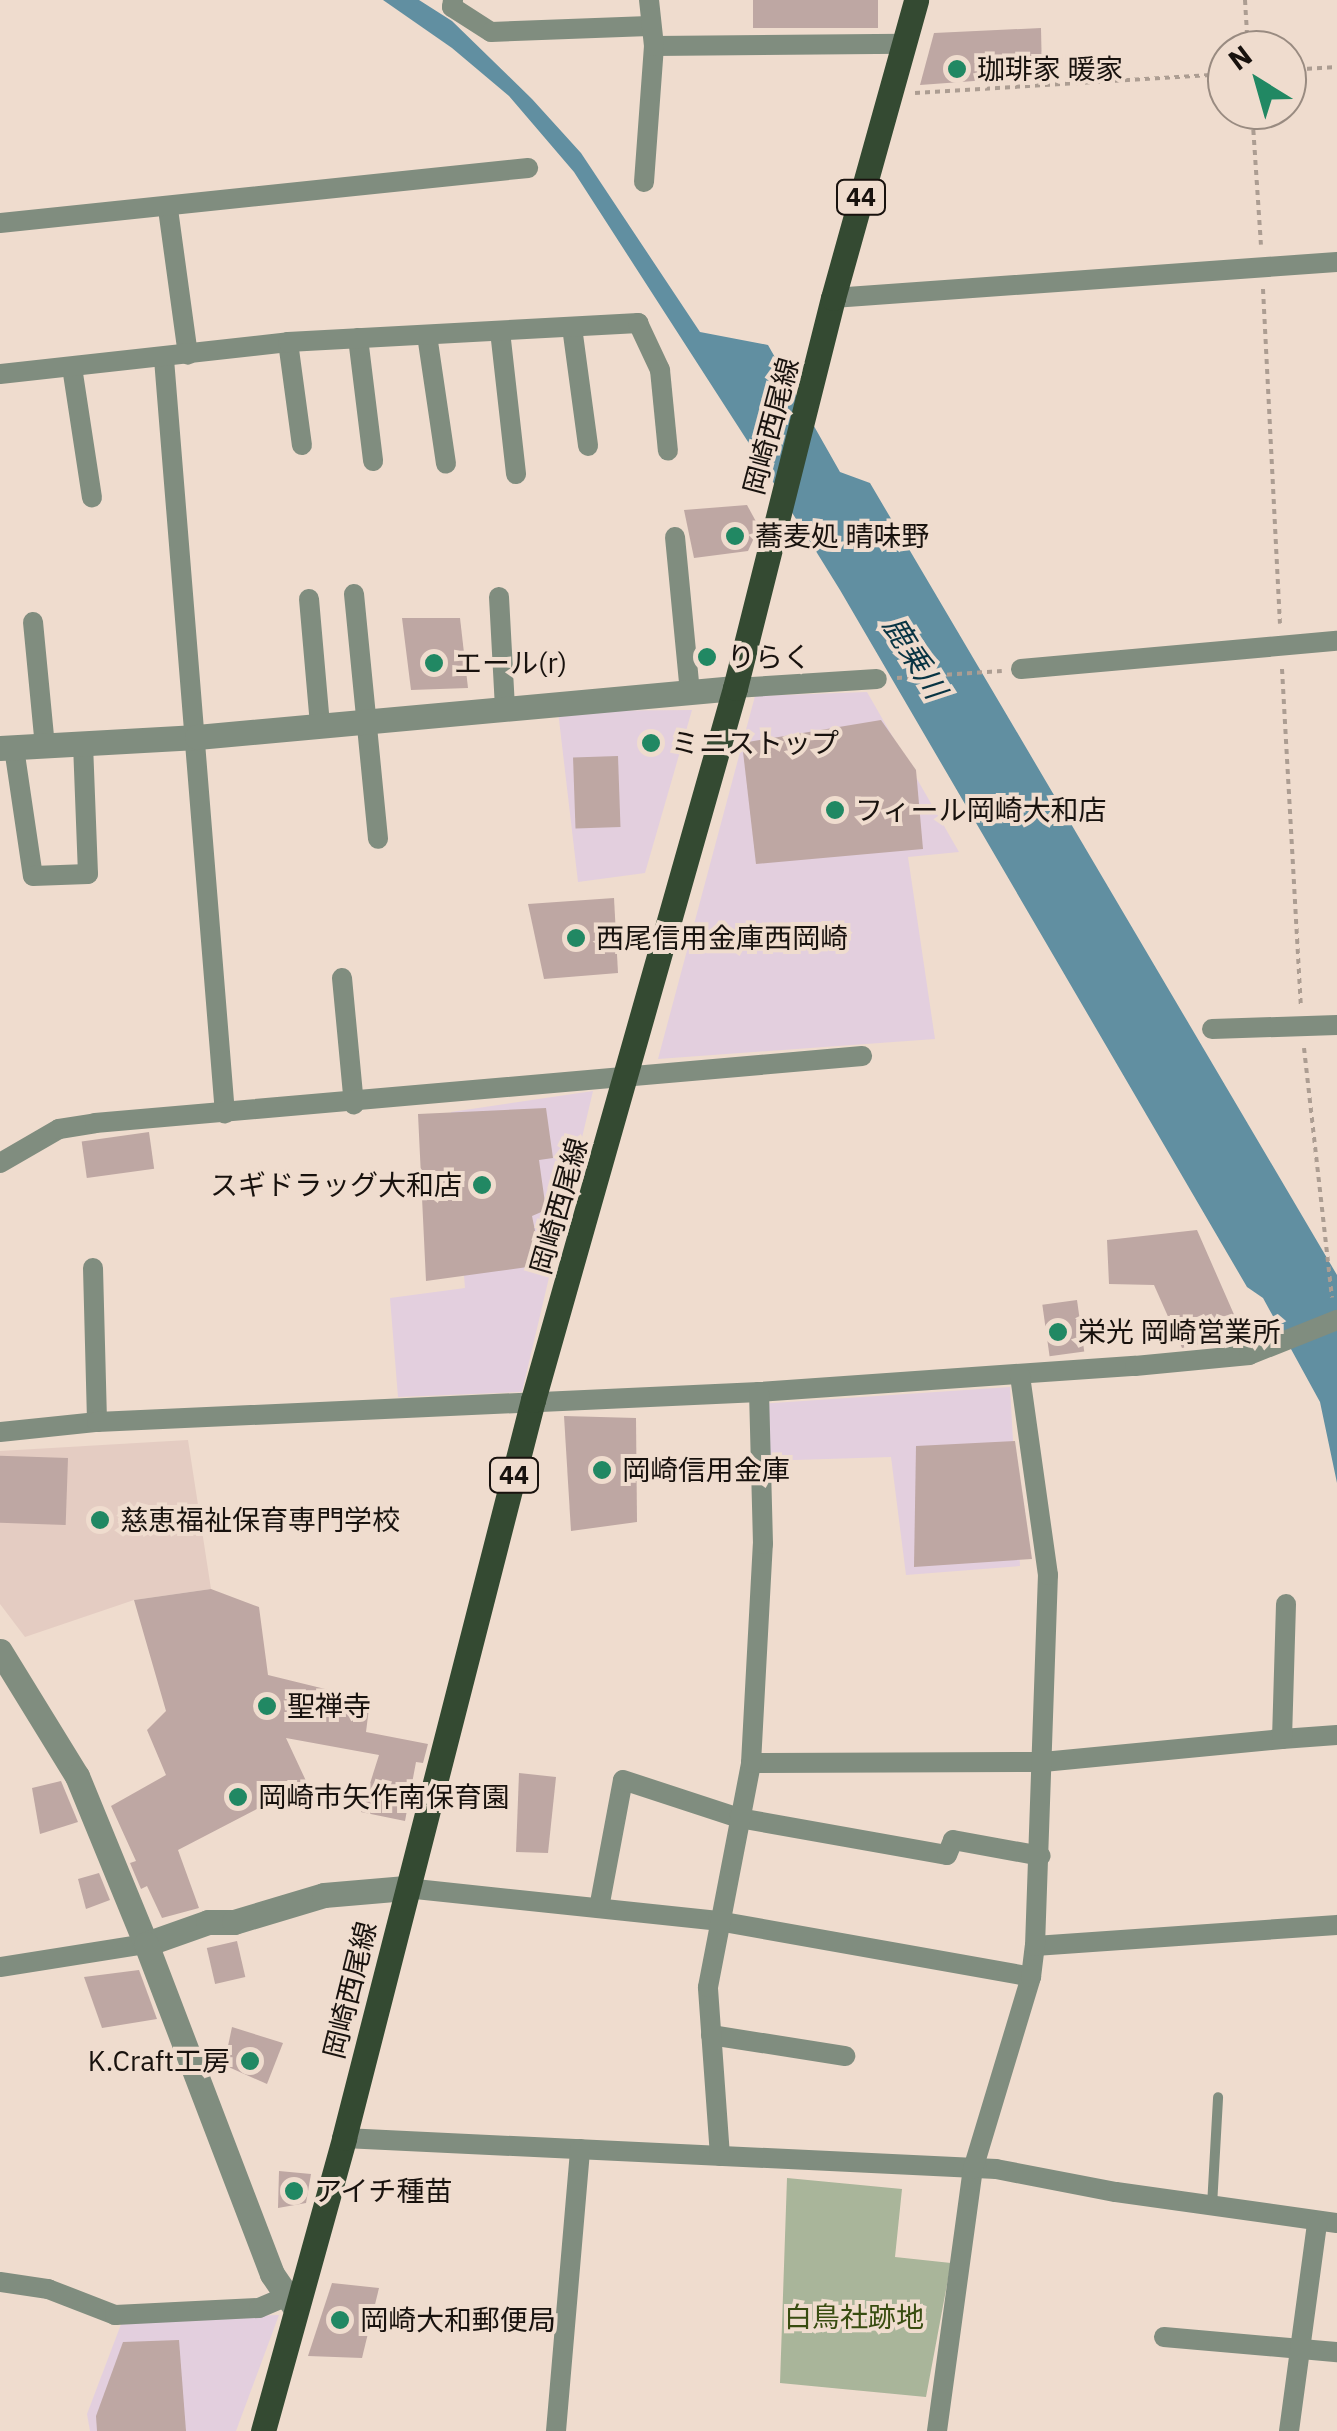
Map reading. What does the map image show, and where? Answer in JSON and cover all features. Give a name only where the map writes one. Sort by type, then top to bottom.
[{"type":"main road","name":"岡崎西尾線","points":[[262,2431],[292,2302],[344,2138],[533,1400],[735,688],[812,396],[833,298],[916,0]]},
{"type":"street","points":[[452,0],[452,7],[491,32],[905,44]]},
{"type":"street","points":[[644,182],[649,0]]},
{"type":"street","points":[[0,223],[168,209],[528,168]]},
{"type":"street","points":[[168,209],[188,355]]},
{"type":"street","points":[[833,298],[1337,262]]},
{"type":"street","points":[[0,374],[164,359],[288,342],[638,323],[660,370],[668,450]]},
{"type":"street","points":[[572,327],[588,446]]},
{"type":"street","points":[[500,331],[516,474]]},
{"type":"street","points":[[427,335],[446,464]]},
{"type":"street","points":[[358,338],[374,462]]},
{"type":"street","points":[[288,342],[302,444]]},
{"type":"street","points":[[164,359],[225,1114]]},
{"type":"street","points":[[72,367],[92,497]]},
{"type":"street","points":[[675,537],[690,692]]},
{"type":"street","points":[[354,594],[378,840]]},
{"type":"street","points":[[499,597],[505,709]]},
{"type":"street","points":[[310,599],[320,724]]},
{"type":"street","points":[[33,622],[45,746]]},
{"type":"street","points":[[1021,669],[1337,641]]},
{"type":"street","points":[[83,744],[88,874],[33,876],[7,748],[197,737],[735,688],[877,679]]},
{"type":"street","points":[[342,978],[354,1104]]},
{"type":"street","points":[[1212,1029],[1337,1025]]},
{"type":"street","points":[[0,1162],[59,1129],[354,1104],[453,1089],[627,1079],[862,1056]]},
{"type":"street","points":[[92,1268],[97,1422]]},
{"type":"street","points":[[0,1432],[97,1422],[759,1392],[1249,1355],[1336,1320]]},
{"type":"street","points":[[937,2431],[974,2168],[1031,1977],[1035,1946],[1048,1575],[1020,1374]]},
{"type":"street","points":[[720,2156],[708,1988],[751,1764],[762,1580],[759,1392]]},
{"type":"street","points":[[1282,1740],[1286,1604]]},
{"type":"street","points":[[0,1651],[77,1776],[272,2274],[292,2302],[259,2308],[115,2315],[48,2288],[0,2282]]},
{"type":"street","points":[[751,1764],[1044,1762],[1337,1735]]},
{"type":"street","points":[[599,1908],[623,1780],[740,1818],[947,1855],[953,1840],[1040,1856]]},
{"type":"street","points":[[0,1967],[146,1944],[208,1922],[234,1922],[324,1894],[406,1888],[718,1921],[1031,1977]]},
{"type":"street","points":[[1035,1946],[1337,1925]]},
{"type":"street","points":[[711,2035],[845,2056]]},
{"type":"street","points":[[344,2138],[996,2168],[1327,2223],[1299,2350],[1289,2431]]},
{"type":"street","points":[[556,2431],[580,2150]]},
{"type":"street","points":[[1164,2337],[1337,2352]]},
{"type":"lane","points":[[1212,2206],[1218,2097]]},
{"type":"path","points":[[1244,0],[1246,30]]},
{"type":"path","points":[[1307,69],[1337,67]]},
{"type":"path","points":[[890,94],[1207,75]]},
{"type":"path","points":[[1253,130],[1302,1027],[1336,1320]]},
{"type":"path","points":[[877,679],[1021,669]]},
{"type":"shaded area","points":[[867,692],[959,852],[908,857],[935,1039],[658,1059],[755,696]]},
{"type":"shaded area","points":[[692,710],[645,873],[578,882],[558,711]]},
{"type":"shaded area","points":[[593,1091],[522,1392],[398,1397],[390,1298],[465,1288],[451,1112]]},
{"type":"shaded area","points":[[1010,1387],[1020,1566],[906,1575],[891,1457],[761,1461],[759,1404]]},
{"type":"shaded area","name":"慈恵福祉保育専門学校","points":[[188,1440],[211,1589],[134,1600],[25,1637],[0,1604],[0,1451]]},
{"type":"shaded area","points":[[279,2315],[236,2431],[90,2431],[87,2414],[123,2319]]},
{"type":"green space","name":"白鳥社跡地","points":[[787,2178],[902,2189],[895,2257],[951,2263],[926,2397],[780,2383]]},
{"type":"water","name":"鹿乗川","points":[[383,0],[419,0],[452,21],[532,99],[581,153],[700,332],[768,345],[840,472],[870,483],[1337,1275],[1337,1483],[1320,1402],[1263,1298],[1247,1287],[840,590],[752,448],[574,172],[509,96],[452,48]]},
{"type":"building","points":[[753,0],[878,0],[878,28],[753,28]]},
{"type":"building","points":[[1041,28],[1042,76],[920,85],[934,33]]},
{"type":"building","points":[[747,505],[759,527],[748,551],[694,558],[684,510]]},
{"type":"building","points":[[402,618],[460,618],[468,688],[411,690]]},
{"type":"building","name":"フィール岡崎大和店","points":[[881,720],[916,770],[923,849],[756,864],[742,743]]},
{"type":"building","points":[[618,756],[620,827],[576,829],[573,758]]},
{"type":"building","name":"西尾信用金庫西岡崎","points":[[614,898],[618,973],[544,979],[528,904]]},
{"type":"building","name":"スギドラッグ大和店","points":[[546,1108],[553,1158],[539,1160],[546,1210],[532,1216],[542,1265],[426,1281],[418,1114]]},
{"type":"building","points":[[149,1132],[154,1169],[87,1178],[82,1141]]},
{"type":"building","points":[[1197,1230],[1243,1335],[1182,1348],[1154,1285],[1109,1284],[1107,1240]]},
{"type":"building","points":[[1077,1300],[1084,1351],[1050,1356],[1042,1305]]},
{"type":"building","name":"岡崎信用金庫","points":[[564,1416],[636,1418],[637,1522],[571,1531]]},
{"type":"building","points":[[1015,1441],[1032,1559],[914,1567],[916,1446]]},
{"type":"building","points":[[0,1456],[68,1458],[66,1525],[0,1523]]},
{"type":"building","name":"聖禅寺","points":[[211,1589],[259,1607],[268,1675],[370,1700],[366,1732],[428,1744],[423,1763],[416,1762],[405,1821],[361,1812],[379,1755],[286,1738],[307,1783],[178,1850],[199,1908],[162,1918],[147,1886],[141,1889],[130,1863],[136,1861],[111,1806],[166,1775],[147,1730],[166,1711],[134,1600]]},
{"type":"building","points":[[519,1773],[556,1777],[548,1853],[516,1852]]},
{"type":"building","points":[[61,1781],[78,1822],[40,1834],[32,1788]]},
{"type":"building","points":[[99,1873],[110,1900],[86,1909],[78,1879]]},
{"type":"building","points":[[237,1941],[245,1977],[215,1984],[207,1948]]},
{"type":"building","points":[[139,1970],[157,2019],[102,2028],[84,1977]]},
{"type":"building","points":[[232,2027],[283,2043],[267,2084],[224,2065]]},
{"type":"building","points":[[279,2171],[311,2174],[306,2203],[278,2208]]},
{"type":"building","points":[[332,2283],[379,2288],[362,2358],[308,2356]]},
{"type":"building","points":[[179,2340],[186,2431],[97,2431],[96,2416],[123,2342]]},
{"type":"place","name":"珈琲家 暖家","points":[[957,69]]},
{"type":"place","name":"蕎麦処 晴味野","points":[[735,536]]},
{"type":"place","name":"りらく","points":[[707,657]]},
{"type":"place","name":"エール(r)","points":[[434,663]]},
{"type":"place","name":"ミニストップ","points":[[651,743]]},
{"type":"place","name":"フィール岡崎大和店","points":[[835,810]]},
{"type":"place","name":"西尾信用金庫西岡崎","points":[[576,938]]},
{"type":"place","name":"スギドラッグ大和店","points":[[482,1185]]},
{"type":"place","name":"栄光 岡崎営業所","points":[[1058,1332]]},
{"type":"place","name":"岡崎信用金庫","points":[[602,1470]]},
{"type":"place","name":"慈恵福祉保育専門学校","points":[[100,1520]]},
{"type":"place","name":"聖禅寺","points":[[267,1706]]},
{"type":"place","name":"岡崎市矢作南保育園","points":[[238,1797]]},
{"type":"place","name":"K.Craft工房","points":[[250,2061]]},
{"type":"place","name":"アイチ種苗","points":[[294,2191]]},
{"type":"place","name":"岡崎大和郵便局","points":[[340,2320]]}]
